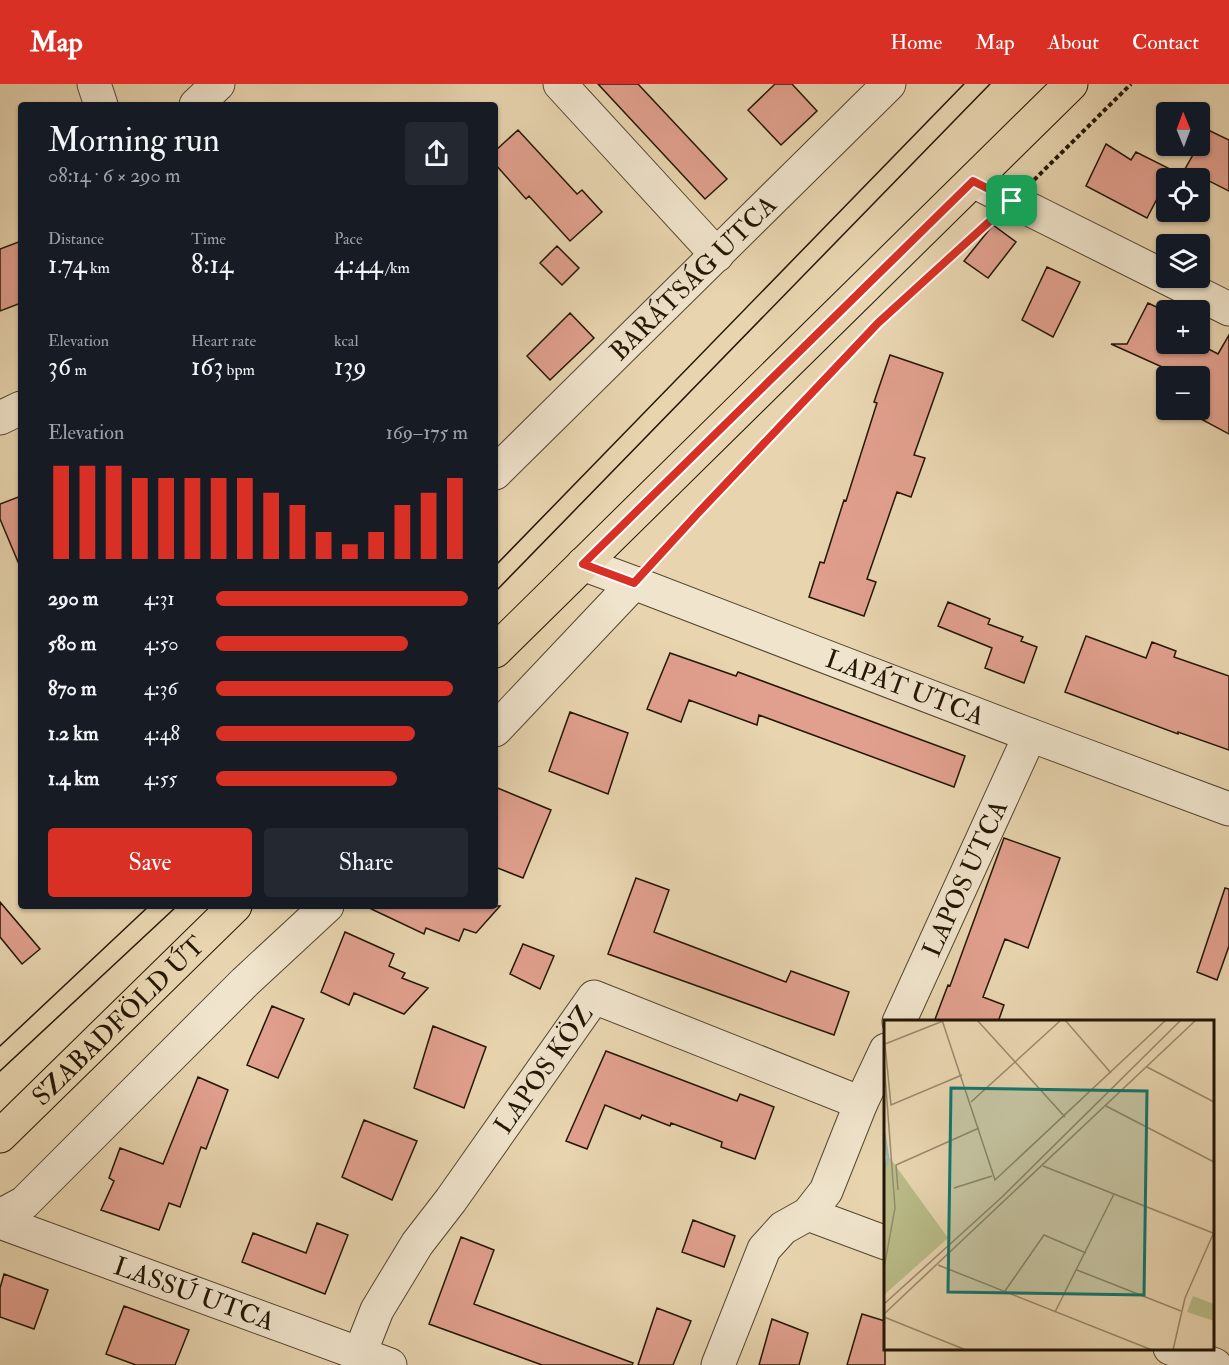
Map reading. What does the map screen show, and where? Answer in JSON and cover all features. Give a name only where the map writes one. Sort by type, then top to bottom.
[{"type":"main road","points":[[498,648],[1071,84]]},
{"type":"main road","name":"SZABADFÖLD ÚT","points":[[0,1136],[232,909]]},
{"type":"street","points":[[94,84],[100,102]]},
{"type":"street","points":[[199,102],[218,84]]},
{"type":"street","points":[[560,84],[717,255]]},
{"type":"street","name":"BARÁTSÁG UTCA","points":[[498,470],[889,84]]},
{"type":"street","points":[[973,181],[1229,309]]},
{"type":"street","points":[[0,418],[18,409]]},
{"type":"street","name":"LAPÁT UTCA","points":[[583,564],[1229,809]]},
{"type":"street","points":[[498,727],[634,583]]},
{"type":"street","name":"LAPOS UTCA","points":[[900,1020],[1030,735]]},
{"type":"street","points":[[0,1216],[24,1203],[245,982],[324,909]]},
{"type":"street","name":"LAPOS KÖZ","points":[[375,1359],[377,1310],[417,1244],[451,1200],[594,997],[861,1103]]},
{"type":"street","points":[[718,1365],[764,1249],[783,1228],[808,1214],[826,1191],[884,1052]]},
{"type":"street","points":[[808,1214],[884,1243]]},
{"type":"street","name":"LASSÚ UTCA","points":[[0,1222],[375,1359]]},
{"type":"street","points":[[1175,1350],[1215,1365]]},
{"type":"path","points":[[634,583],[878,323],[1012,201],[1131,84]]},
{"type":"building","points":[[598,84],[638,84],[727,179],[705,199]]},
{"type":"building","points":[[775,84],[792,84],[817,111],[781,145],[748,110]]},
{"type":"building","points":[[518,130],[577,194],[582,190],[602,212],[570,241],[529,196],[526,199],[498,167],[498,148]]},
{"type":"building","points":[[1210,131],[1229,140],[1229,191],[1210,182],[1210,168],[1186,168],[1192,156],[1210,156]]},
{"type":"building","points":[[1106,144],[1131,160],[1136,152],[1168,168],[1156,168],[1156,201],[1147,218],[1086,186]]},
{"type":"building","points":[[993,225],[1016,242],[988,278],[964,261]]},
{"type":"building","points":[[18,242],[18,304],[0,311],[0,249]]},
{"type":"building","points":[[557,246],[579,268],[562,285],[540,263]]},
{"type":"building","points":[[1047,267],[1080,282],[1053,337],[1022,320]]},
{"type":"building","points":[[1148,303],[1156,307],[1156,354],[1210,354],[1210,350],[1218,354],[1229,335],[1229,434],[1203,420],[1210,420],[1210,366],[1160,366],[1111,344],[1127,344]]},
{"type":"building","points":[[570,313],[594,338],[550,380],[527,356]]},
{"type":"building","points":[[890,355],[943,373],[914,455],[925,458],[911,497],[897,492],[867,579],[876,582],[864,616],[809,597],[820,562],[824,563],[844,500],[846,501]]},
{"type":"building","points":[[18,497],[18,562],[0,519],[0,504]]},
{"type":"building","points":[[948,602],[990,619],[988,624],[1023,637],[1021,641],[1037,647],[1024,683],[985,668],[992,648],[938,626]]},
{"type":"building","points":[[1086,636],[1146,658],[1152,642],[1176,651],[1174,657],[1229,676],[1229,750],[1178,732],[1178,734],[1065,692]]},
{"type":"building","points":[[670,653],[736,676],[738,672],[965,756],[954,787],[759,715],[757,725],[689,700],[681,722],[647,709]]},
{"type":"building","points":[[570,712],[628,733],[608,794],[549,771]]},
{"type":"building","points":[[498,788],[551,810],[523,878],[498,868]]},
{"type":"building","points":[[1004,838],[1060,858],[1028,948],[1005,939],[983,997],[1004,1005],[999,1020],[935,1020],[948,985],[950,986]]},
{"type":"building","points":[[636,878],[669,890],[654,932],[786,982],[791,971],[849,992],[834,1035],[608,954]]},
{"type":"building","points":[[1225,888],[1229,889],[1229,946],[1217,980],[1197,972]]},
{"type":"building","points":[[0,902],[40,949],[22,964],[0,937]]},
{"type":"building","points":[[371,909],[497,909],[476,933],[464,929],[459,941],[426,928],[424,934]]},
{"type":"building","points":[[345,932],[394,954],[389,966],[405,973],[402,978],[428,988],[404,1014],[354,993],[349,1005],[321,992]]},
{"type":"building","points":[[523,944],[554,956],[540,989],[510,974]]},
{"type":"building","points":[[272,1006],[304,1019],[278,1078],[247,1065]]},
{"type":"building","points":[[433,1026],[486,1047],[464,1108],[414,1088]]},
{"type":"building","points":[[606,1051],[737,1101],[740,1094],[774,1107],[755,1159],[721,1147],[722,1142],[671,1123],[670,1126],[642,1115],[640,1119],[605,1105],[587,1149],[566,1141]]},
{"type":"building","points":[[198,1077],[228,1090],[206,1149],[201,1147],[180,1207],[169,1203],[159,1230],[101,1210],[114,1181],[109,1178],[120,1148],[163,1164]]},
{"type":"building","points":[[364,1120],[417,1141],[392,1200],[342,1177]]},
{"type":"building","points":[[693,1220],[735,1236],[724,1267],[682,1252]]},
{"type":"building","points":[[317,1223],[348,1235],[325,1294],[242,1262],[253,1233],[306,1253]]},
{"type":"building","points":[[461,1237],[494,1250],[474,1304],[633,1363],[632,1365],[542,1365],[429,1324]]},
{"type":"building","points":[[4,1274],[48,1290],[34,1329],[0,1317],[0,1288]]},
{"type":"building","points":[[124,1306],[189,1330],[175,1365],[136,1365],[106,1354]]},
{"type":"building","points":[[657,1308],[691,1321],[673,1365],[638,1365]]},
{"type":"building","points":[[862,1314],[884,1321],[885,1365],[847,1365]]},
{"type":"building","points":[[772,1319],[808,1333],[799,1365],[759,1365]]},
{"type":"tram line","points":[[498,563],[964,84]]},
{"type":"tram line","points":[[498,589],[990,84]]},
{"type":"tram line","points":[[0,1046],[146,909]]},
{"type":"tram line","points":[[0,1071],[174,909]]},
{"type":"route","points":[[973,181],[1012,201],[878,323],[634,583],[583,564],[973,181]]}]
